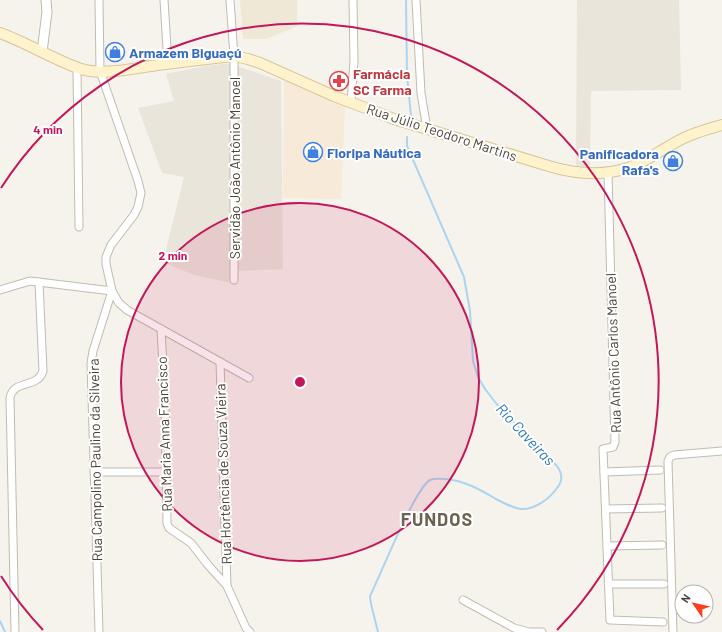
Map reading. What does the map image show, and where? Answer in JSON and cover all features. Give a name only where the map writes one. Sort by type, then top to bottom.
[{"type":"main road","name":"Rua Júlio Teodoro Martins","points":[[0,33],[19,40],[77,68],[91,71],[113,71],[234,56],[248,59],[351,103],[394,119],[564,170],[587,173],[608,173],[629,168],[691,134],[722,126]]},
{"type":"street","points":[[42,52],[47,12],[46,0]]},
{"type":"street","points":[[99,0],[100,71],[141,193],[134,215],[111,245],[106,257],[106,264],[112,291],[123,307],[249,378]]},
{"type":"street","points":[[164,0],[168,64]]},
{"type":"street","name":"Servidão João Antônio Manoel","points":[[230,0],[234,56],[234,280]]},
{"type":"street","points":[[351,103],[354,61],[353,0]]},
{"type":"street","points":[[416,0],[421,93],[427,129]]},
{"type":"street","points":[[77,68],[78,227]]},
{"type":"street","name":"Rua Antônio Carlos Manoel","points":[[608,173],[615,442],[613,447],[603,449],[610,620],[663,622]]},
{"type":"street","points":[[0,290],[30,281],[112,291]]},
{"type":"street","points":[[15,632],[10,398],[17,386],[36,381],[41,377],[43,371],[39,282]]},
{"type":"street","name":"Rua Campolino Paulino da Silveira","points":[[99,632],[92,357],[112,291]]},
{"type":"street","name":"Rua Maria Anna Francisco","points":[[160,329],[165,403],[167,523],[169,528],[187,539],[196,548],[208,565],[227,586]]},
{"type":"street","name":"Rua Hortência de Souza Vieira","points":[[220,362],[227,586]]},
{"type":"street","points":[[673,632],[668,461],[670,457],[674,455],[722,451]]},
{"type":"street","points":[[604,472],[660,470]]},
{"type":"street","points":[[94,472],[166,472]]},
{"type":"street","points":[[606,509],[662,508]]},
{"type":"street","points":[[607,546],[662,545]]},
{"type":"street","points":[[609,584],[664,584]]},
{"type":"street","points":[[227,586],[246,631]]},
{"type":"street","points":[[463,600],[514,628],[529,632],[542,632]]},
{"type":"shaded area","points":[[240,0],[297,0],[297,26],[267,39],[243,39]]},
{"type":"shaded area","points":[[577,0],[679,0],[681,90],[591,91],[590,166],[576,167]]},
{"type":"shaded area","points":[[230,63],[231,283],[194,275],[163,262],[184,177],[162,173],[138,108],[174,101],[166,74],[205,66]]},
{"type":"shaded area","points":[[237,66],[281,81],[283,269],[238,271]]},
{"type":"shaded area","name":"Floripa Náutica","points":[[284,79],[345,106],[341,199],[283,198]]},
{"type":"waterway","name":"Rio Caveiras","points":[[406,0],[407,75],[411,116]]},
{"type":"waterway","name":"Rio Caveiras","points":[[378,632],[370,596],[407,515],[424,486],[430,480],[445,479],[465,483],[514,508],[526,509],[542,503],[554,492],[560,483],[561,477],[557,466],[499,407],[478,377],[473,361],[470,311],[464,277],[407,146],[407,137]]},
{"type":"waterway","points":[[0,621],[5,632]]},
{"type":"place","name":"Armazem Biguaçú","points":[[115,52]]},
{"type":"place","name":"Farmácia SC Farma","points":[[339,81]]},
{"type":"place","name":"Floripa Náutica","points":[[313,152]]},
{"type":"place","name":"Panificadora Rafa's","points":[[673,161]]},
{"type":"district","name":"FUNDOS","points":[[437,519]]}]
